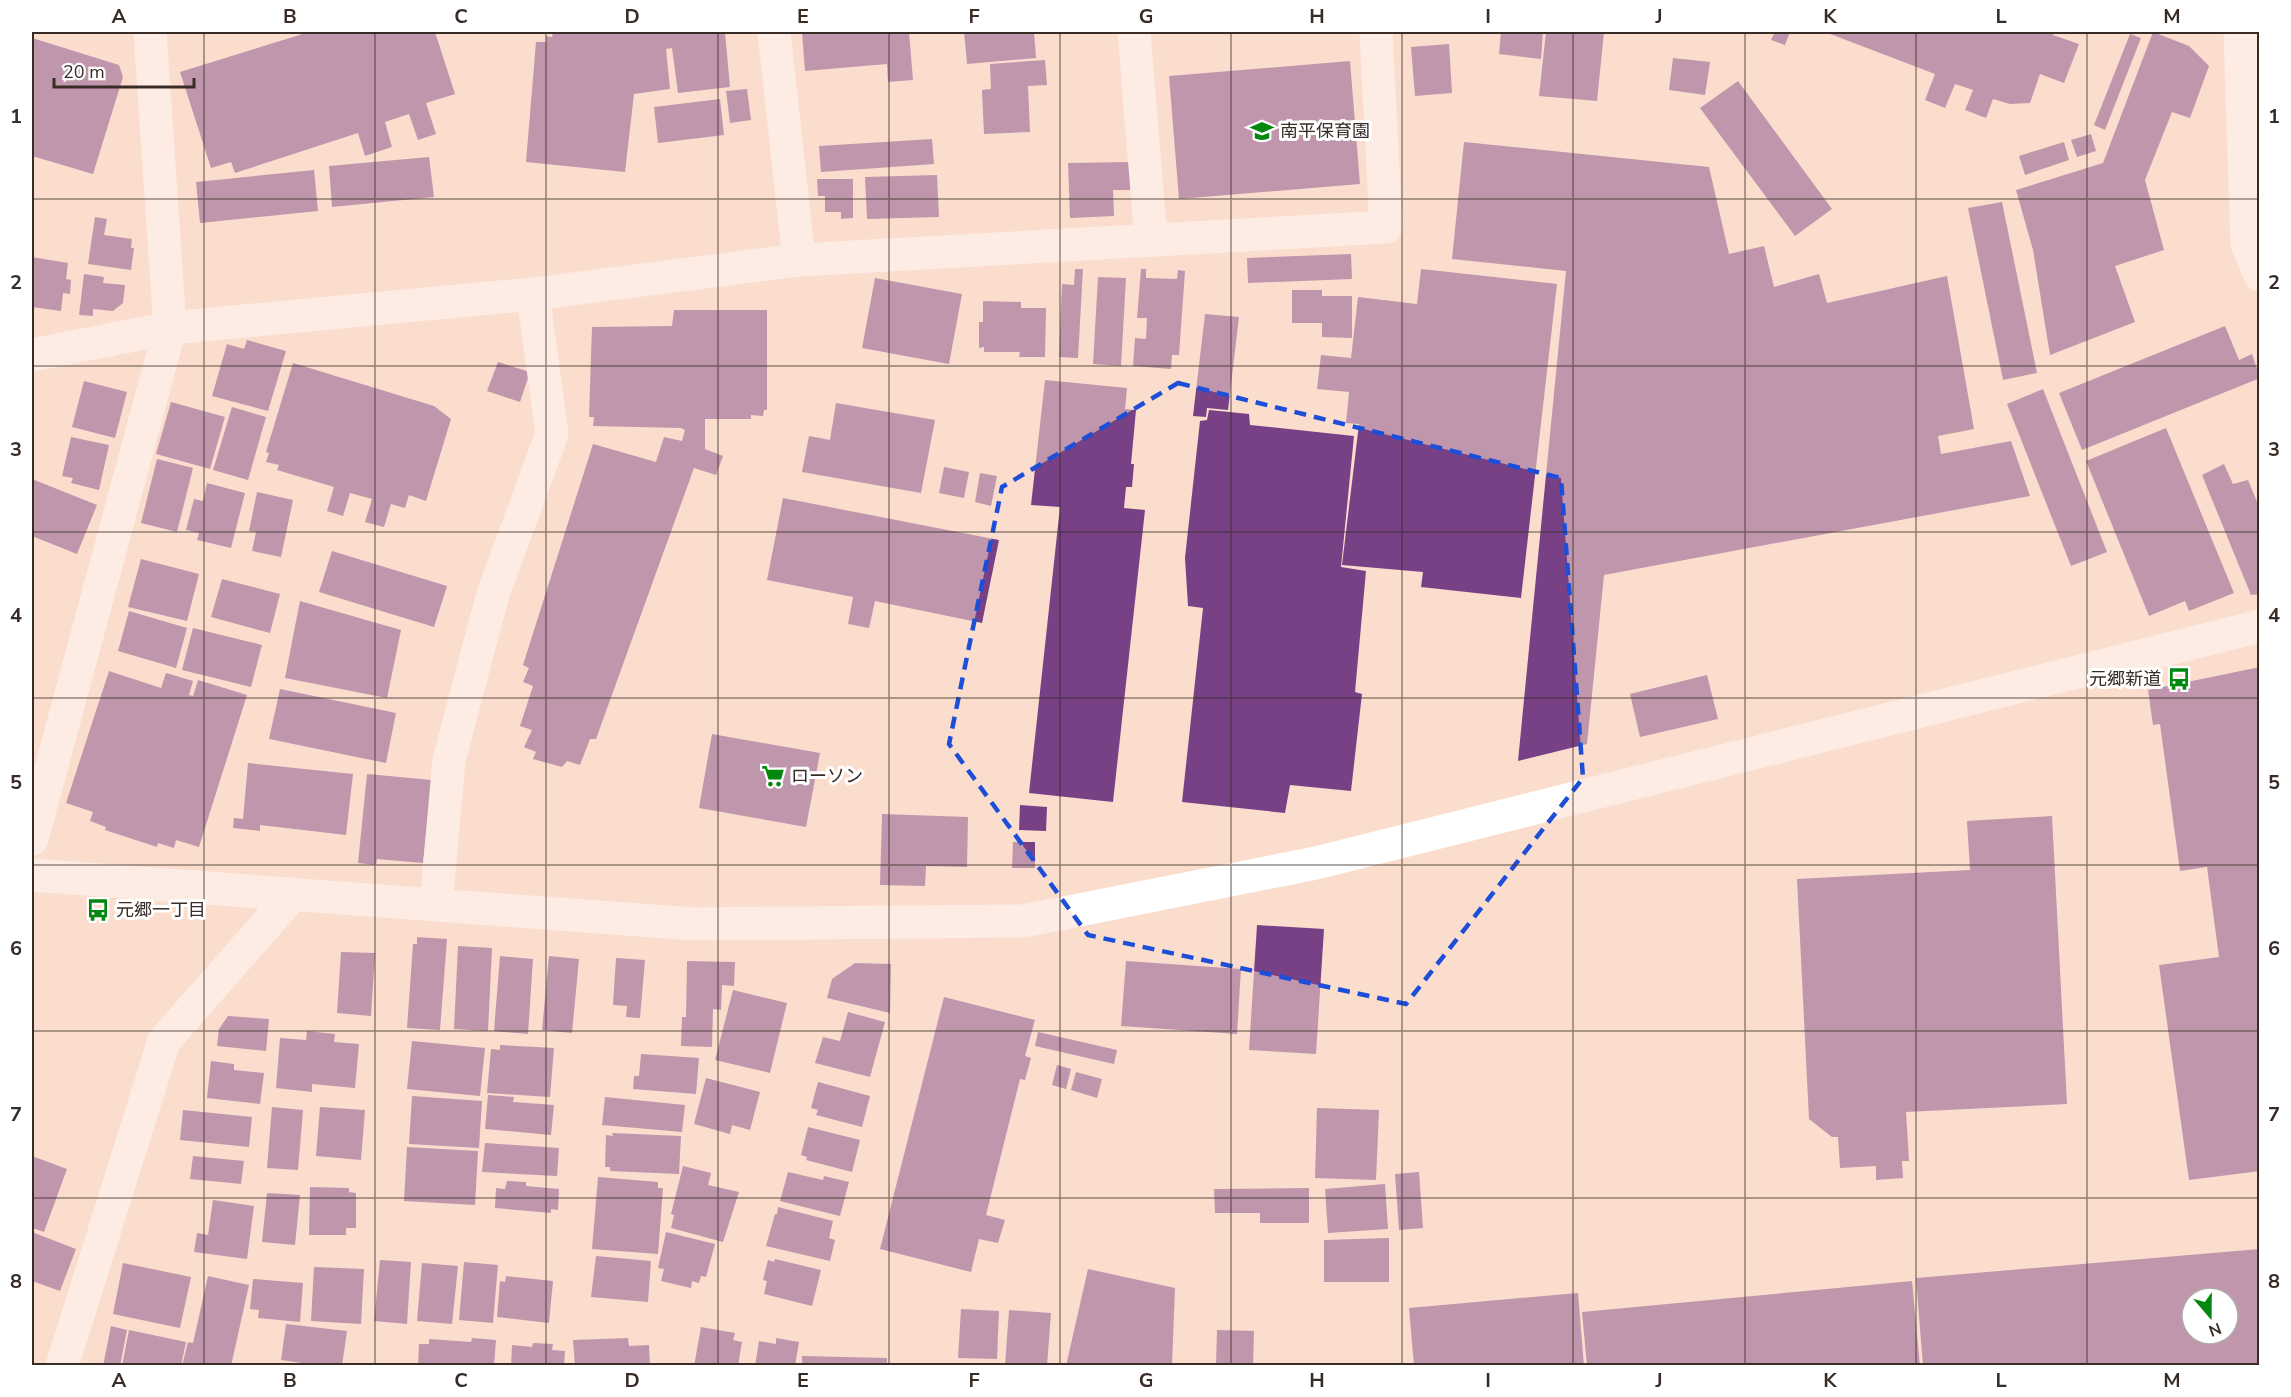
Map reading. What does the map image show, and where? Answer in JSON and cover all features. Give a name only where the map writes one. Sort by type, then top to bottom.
[{"type":"street","points":[[32,839],[170,328],[150,32]]},
{"type":"street","points":[[774,32],[799,260]]},
{"type":"street","points":[[1134,32],[1151,240]]},
{"type":"street","points":[[32,355],[170,328],[533,294],[799,260],[1386,227],[1376,32]]},
{"type":"street","points":[[2240,32],[2247,244],[2259,275]]},
{"type":"street","points":[[436,905],[449,760],[493,594],[552,434],[533,294]]},
{"type":"street","points":[[32,875],[693,924],[1024,921],[1316,863],[2259,626]]},
{"type":"street","points":[[62,1365],[164,1041],[293,894]]},
{"type":"highlighted area","points":[[1178,383],[1561,478],[1583,778],[1406,1004],[1088,935],[949,744],[1002,487]]},
{"type":"building","points":[[309,32],[435,32],[455,94],[426,103],[436,134],[418,140],[409,114],[385,122],[392,147],[365,156],[358,133],[235,173],[231,162],[211,168],[180,72]]},
{"type":"building","points":[[553,32],[725,32],[730,87],[678,93],[672,48],[666,49],[670,89],[634,94],[625,172],[526,162],[536,42],[546,42],[546,36],[552,37]]},
{"type":"building","points":[[802,32],[909,32],[913,80],[888,82],[887,64],[805,71]]},
{"type":"building","points":[[964,32],[1034,32],[1036,58],[967,64]]},
{"type":"building","points":[[1501,32],[1543,32],[1541,59],[1499,54]]},
{"type":"building","points":[[1546,32],[1604,32],[1597,101],[1539,96]]},
{"type":"building","points":[[1775,32],[1790,32],[1785,45],[1771,40]]},
{"type":"building","points":[[1825,32],[2054,32],[2053,35],[2079,44],[2064,83],[2040,74],[2030,103],[2010,104],[1993,99],[1986,118],[1965,110],[1973,90],[1955,84],[1945,108],[1925,100],[1935,74]]},
{"type":"building","points":[[2153,32],[2189,46],[2209,66],[2190,118],[2172,112],[2145,180],[2164,250],[2115,266],[2135,322],[2050,355],[2033,250],[2016,190],[2103,163]]},
{"type":"building","points":[[2130,34],[2141,38],[2105,130],[2094,125]]},
{"type":"building","points":[[32,38],[119,65],[123,77],[93,174],[32,156]]},
{"type":"building","points":[[1449,44],[1452,93],[1415,96],[1411,47]]},
{"type":"building","points":[[1673,58],[1710,62],[1705,95],[1669,90]]},
{"type":"building","points":[[1045,60],[1047,85],[1028,86],[1030,132],[984,134],[982,90],[991,89],[990,64]]},
{"type":"building","points":[[1350,61],[1360,184],[1179,199],[1169,76]]},
{"type":"building","points":[[1738,81],[1832,209],[1795,236],[1700,108]]},
{"type":"building","points":[[747,89],[751,120],[730,123],[726,91]]},
{"type":"building","points":[[720,99],[724,135],[658,143],[654,107]]},
{"type":"building","points":[[2091,134],[2096,151],[2077,157],[2071,140]]},
{"type":"building","points":[[932,139],[934,164],[821,172],[819,146]]},
{"type":"building","points":[[1464,142],[1709,167],[1729,254],[1764,246],[1774,287],[1819,274],[1827,303],[1947,276],[1974,429],[1938,436],[1941,454],[2011,441],[2030,496],[1604,575],[1587,744],[1518,761],[1566,271],[1452,259]]},
{"type":"building","points":[[2064,142],[2069,160],[2025,175],[2019,156]]},
{"type":"building","points":[[429,157],[434,197],[332,207],[329,166]]},
{"type":"building","points":[[1131,162],[1132,190],[1113,190],[1114,216],[1070,218],[1068,163]]},
{"type":"building","points":[[314,170],[318,211],[200,223],[196,182]]},
{"type":"building","points":[[937,175],[939,217],[867,219],[865,177]]},
{"type":"building","points":[[817,179],[853,179],[853,218],[841,219],[841,212],[825,212],[825,196],[818,196]]},
{"type":"building","points":[[2002,202],[2037,373],[2003,380],[1968,208]]},
{"type":"building","points":[[95,217],[107,219],[104,235],[132,239],[131,248],[134,248],[131,270],[88,264]]},
{"type":"building","points":[[1351,254],[1352,279],[1248,283],[1247,258]]},
{"type":"building","points":[[32,257],[68,263],[66,279],[71,280],[70,294],[63,293],[61,311],[32,307]]},
{"type":"building","points":[[1075,269],[1083,269],[1078,358],[1059,357],[1062,284],[1074,285]]},
{"type":"building","points":[[1141,269],[1146,269],[1146,278],[1177,279],[1178,270],[1185,271],[1179,355],[1172,355],[1171,369],[1133,366],[1135,338],[1146,339],[1147,318],[1137,318]]},
{"type":"building","points":[[1421,269],[1557,284],[1521,598],[1421,587],[1423,572],[1342,565],[1359,424],[1346,423],[1349,392],[1317,389],[1321,355],[1351,358],[1358,297],[1417,304]]},
{"type":"building","points":[[84,274],[104,277],[103,283],[125,285],[123,303],[113,311],[93,309],[93,316],[79,315]]},
{"type":"building","points":[[1098,277],[1126,278],[1121,366],[1093,364]]},
{"type":"building","points":[[875,278],[962,294],[949,364],[862,348]]},
{"type":"building","points":[[1292,290],[1322,290],[1322,296],[1352,296],[1352,338],[1322,337],[1322,323],[1292,323]]},
{"type":"building","points":[[983,301],[1021,302],[1021,308],[1046,308],[1045,357],[1019,357],[1020,352],[984,352],[984,347],[979,348],[979,322],[983,322]]},
{"type":"building","points":[[674,310],[767,310],[767,410],[764,410],[763,416],[751,415],[751,419],[705,419],[705,449],[723,456],[716,475],[694,468],[596,739],[590,739],[580,765],[567,761],[562,767],[533,759],[536,752],[524,747],[532,730],[520,726],[533,686],[523,682],[529,668],[523,665],[593,444],[656,462],[664,437],[682,441],[685,430],[681,428],[593,426],[594,417],[589,417],[592,327],[672,326]]},
{"type":"building","points":[[1205,314],[1239,317],[1228,410],[1207,408],[1206,417],[1193,416]]},
{"type":"building","points":[[2225,326],[2239,360],[2252,354],[2260,378],[2082,450],[2059,393]]},
{"type":"building","points":[[247,340],[286,351],[268,411],[212,396],[227,344],[244,349]]},
{"type":"building","points":[[498,362],[530,372],[520,402],[487,391]]},
{"type":"building","points":[[293,363],[434,406],[451,419],[426,501],[409,495],[405,508],[391,504],[384,527],[365,522],[372,499],[350,493],[343,516],[327,511],[334,487],[277,470],[279,465],[266,462],[269,453],[266,452]]},
{"type":"building","points":[[1045,380],[1127,388],[1125,409],[1136,410],[1131,464],[1134,464],[1132,487],[1126,487],[1124,508],[1145,510],[1113,802],[1029,793],[1060,507],[1031,505]]},
{"type":"building","points":[[84,381],[127,392],[115,438],[72,427]]},
{"type":"building","points":[[2043,389],[2107,552],[2071,566],[2007,404]]},
{"type":"building","points":[[171,402],[225,417],[210,469],[156,454]]},
{"type":"building","points":[[836,403],[935,420],[921,493],[802,472],[809,436],[830,440]]},
{"type":"building","points":[[232,407],[266,417],[248,480],[213,470]]},
{"type":"building","points":[[1209,410],[1249,414],[1250,425],[1354,436],[1341,567],[1366,571],[1355,692],[1362,694],[1351,791],[1290,785],[1285,813],[1182,802],[1203,608],[1188,606],[1185,558],[1200,421],[1207,420]]},
{"type":"building","points":[[2166,428],[2234,593],[2189,611],[2185,601],[2149,616],[2086,461]]},
{"type":"building","points":[[71,437],[109,445],[99,490],[71,483],[73,478],[62,476]]},
{"type":"building","points":[[157,459],[193,468],[177,532],[141,523]]},
{"type":"building","points":[[2224,464],[2233,484],[2248,480],[2260,509],[2260,594],[2251,595],[2202,475]]},
{"type":"building","points":[[944,467],[969,472],[964,498],[939,493]]},
{"type":"building","points":[[980,473],[997,476],[991,506],[975,502]]},
{"type":"building","points":[[32,479],[97,505],[77,554],[32,536]]},
{"type":"building","points":[[207,483],[245,493],[231,548],[197,540],[199,533],[186,530],[194,499],[203,501]]},
{"type":"building","points":[[257,492],[293,500],[281,557],[252,551],[256,532],[249,531]]},
{"type":"building","points":[[783,498],[999,540],[982,623],[875,601],[869,628],[848,624],[853,597],[767,580]]},
{"type":"building","points":[[332,551],[447,586],[434,627],[319,592]]},
{"type":"building","points":[[141,559],[199,574],[187,621],[128,607]]},
{"type":"building","points":[[222,579],[280,594],[270,633],[211,617]]},
{"type":"building","points":[[300,601],[401,630],[387,698],[285,678]]},
{"type":"building","points":[[129,611],[187,628],[176,668],[118,651]]},
{"type":"building","points":[[193,628],[262,645],[251,687],[182,670]]},
{"type":"building","points":[[2260,667],[2260,1171],[2189,1180],[2159,965],[2219,957],[2207,867],[2180,871],[2160,724],[2153,725],[2148,690]]},
{"type":"building","points":[[109,671],[161,688],[166,673],[193,681],[189,695],[193,696],[198,680],[247,695],[199,847],[176,840],[174,848],[158,843],[157,847],[105,830],[106,827],[90,821],[93,812],[66,803]]},
{"type":"building","points":[[1707,675],[1718,719],[1640,737],[1630,694]]},
{"type":"building","points":[[280,689],[396,713],[386,763],[269,739]]},
{"type":"building","points":[[712,734],[820,753],[806,827],[699,808]]},
{"type":"building","points":[[248,763],[353,774],[346,835],[260,825],[260,831],[233,828],[234,818],[243,819]]},
{"type":"building","points":[[367,774],[432,780],[423,863],[377,859],[376,865],[358,863]]},
{"type":"building","points":[[1020,805],[1047,807],[1046,831],[1019,830]]},
{"type":"building","points":[[882,814],[968,817],[967,867],[926,866],[925,886],[880,885]]},
{"type":"building","points":[[2052,816],[2067,1104],[1906,1112],[1909,1161],[1902,1161],[1903,1178],[1876,1180],[1876,1166],[1840,1168],[1838,1137],[1832,1137],[1809,1119],[1797,879],[1970,870],[1967,821]]},
{"type":"building","points":[[1013,842],[1035,842],[1035,868],[1012,868]]},
{"type":"building","points":[[1257,925],[1324,929],[1316,1054],[1249,1050]]},
{"type":"building","points":[[417,937],[447,939],[440,1030],[407,1028],[413,944],[417,944]]},
{"type":"building","points":[[458,946],[492,948],[488,1031],[454,1029]]},
{"type":"building","points":[[341,952],[375,953],[371,1016],[337,1013]]},
{"type":"building","points":[[500,956],[533,959],[528,1034],[494,1031]]},
{"type":"building","points":[[549,956],[579,959],[572,1033],[542,1030]]},
{"type":"building","points":[[616,958],[645,960],[640,1018],[626,1017],[627,1006],[613,1005]]},
{"type":"building","points":[[687,961],[735,962],[734,986],[722,985],[721,1010],[713,1009],[712,1047],[681,1046],[682,1017],[686,1017]]},
{"type":"building","points":[[1126,961],[1241,969],[1237,1034],[1121,1026]]},
{"type":"building","points":[[855,963],[891,964],[890,1013],[827,998],[832,979]]},
{"type":"building","points":[[733,990],[787,1003],[770,1073],[715,1060]]},
{"type":"building","points":[[944,997],[1035,1020],[1025,1056],[1031,1058],[1025,1080],[1020,1079],[986,1215],[1005,1220],[998,1243],[979,1239],[971,1272],[880,1249]]},
{"type":"building","points":[[848,1012],[885,1022],[870,1077],[815,1063],[823,1037],[840,1041]]},
{"type":"building","points":[[228,1016],[269,1019],[266,1051],[217,1046],[219,1029]]},
{"type":"building","points":[[307,1031],[335,1034],[334,1042],[359,1044],[355,1088],[312,1084],[312,1092],[276,1088],[280,1038],[306,1040]]},
{"type":"building","points":[[1038,1032],[1117,1050],[1114,1064],[1035,1046]]},
{"type":"building","points":[[412,1041],[485,1048],[480,1096],[407,1089]]},
{"type":"building","points":[[500,1045],[554,1048],[550,1097],[487,1093],[491,1049],[500,1050]]},
{"type":"building","points":[[641,1054],[699,1058],[696,1094],[633,1089],[634,1076],[639,1076]]},
{"type":"building","points":[[211,1061],[234,1064],[234,1070],[264,1073],[260,1104],[207,1098]]},
{"type":"building","points":[[1057,1065],[1071,1069],[1066,1089],[1052,1085]]},
{"type":"building","points":[[1076,1072],[1102,1079],[1097,1098],[1071,1090]]},
{"type":"building","points":[[706,1078],[760,1092],[750,1130],[732,1125],[730,1134],[694,1124]]},
{"type":"building","points":[[818,1082],[870,1096],[862,1127],[816,1115],[818,1110],[811,1108]]},
{"type":"building","points":[[488,1095],[514,1097],[513,1102],[554,1105],[551,1135],[485,1129]]},
{"type":"building","points":[[412,1096],[482,1101],[479,1148],[409,1144]]},
{"type":"building","points":[[605,1097],[685,1105],[682,1132],[602,1125]]},
{"type":"building","points":[[272,1107],[303,1110],[298,1170],[267,1168]]},
{"type":"building","points":[[320,1107],[365,1110],[361,1160],[316,1156]]},
{"type":"building","points":[[1317,1108],[1379,1110],[1376,1180],[1315,1178]]},
{"type":"building","points":[[183,1110],[252,1117],[249,1147],[180,1140]]},
{"type":"building","points":[[808,1127],[860,1140],[852,1172],[806,1160],[807,1157],[801,1155]]},
{"type":"building","points":[[612,1133],[681,1136],[679,1174],[610,1171],[610,1167],[605,1167],[606,1135],[613,1136]]},
{"type":"building","points":[[485,1143],[559,1148],[557,1176],[482,1172]]},
{"type":"building","points":[[407,1147],[478,1151],[475,1205],[404,1201]]},
{"type":"building","points":[[32,1156],[67,1169],[44,1232],[32,1228]]},
{"type":"building","points":[[193,1156],[244,1161],[241,1184],[190,1179]]},
{"type":"building","points":[[683,1166],[711,1173],[708,1185],[739,1192],[723,1242],[671,1228],[674,1215],[671,1214]]},
{"type":"building","points":[[788,1172],[823,1180],[824,1176],[849,1182],[840,1216],[780,1201]]},
{"type":"building","points":[[1419,1172],[1423,1228],[1399,1230],[1395,1174]]},
{"type":"building","points":[[598,1177],[658,1182],[658,1188],[663,1188],[658,1254],[592,1249]]},
{"type":"building","points":[[507,1181],[526,1182],[526,1186],[559,1189],[558,1210],[551,1209],[551,1213],[495,1208],[496,1188],[505,1189]]},
{"type":"building","points":[[1385,1184],[1388,1229],[1328,1233],[1325,1189]]},
{"type":"building","points":[[310,1187],[349,1188],[349,1192],[356,1193],[356,1228],[346,1228],[346,1235],[309,1235]]},
{"type":"building","points":[[1309,1188],[1309,1223],[1260,1223],[1260,1213],[1215,1213],[1214,1189]]},
{"type":"building","points":[[267,1193],[300,1195],[295,1245],[262,1242]]},
{"type":"building","points":[[213,1200],[254,1206],[247,1259],[194,1252],[197,1233],[208,1235]]},
{"type":"building","points":[[778,1207],[833,1221],[829,1238],[835,1240],[830,1261],[766,1246]]},
{"type":"building","points":[[32,1232],[76,1249],[60,1291],[32,1281]]},
{"type":"building","points":[[666,1232],[715,1244],[706,1277],[701,1276],[699,1283],[692,1281],[691,1288],[661,1281],[664,1269],[658,1268]]},
{"type":"building","points":[[1389,1238],[1389,1282],[1324,1282],[1324,1240]]},
{"type":"building","points":[[2260,1249],[2260,1363],[2234,1366],[1923,1366],[1916,1278]]},
{"type":"building","points":[[596,1256],[651,1261],[648,1302],[591,1297]]},
{"type":"building","points":[[775,1259],[821,1270],[812,1306],[764,1294],[767,1281],[763,1280],[768,1260],[774,1262]]},
{"type":"building","points":[[380,1260],[411,1262],[407,1324],[374,1321]]},
{"type":"building","points":[[464,1262],[498,1265],[493,1323],[459,1320]]},
{"type":"building","points":[[123,1263],[191,1277],[180,1328],[113,1314]]},
{"type":"building","points":[[422,1263],[458,1266],[452,1324],[417,1321]]},
{"type":"building","points":[[314,1267],[364,1269],[361,1324],[311,1321]]},
{"type":"building","points":[[1088,1269],[1175,1288],[1172,1366],[1066,1366]]},
{"type":"building","points":[[208,1276],[249,1285],[231,1366],[182,1366],[188,1342],[193,1343]]},
{"type":"building","points":[[506,1276],[553,1281],[549,1323],[497,1317],[500,1281],[505,1282]]},
{"type":"building","points":[[253,1279],[303,1283],[300,1322],[258,1318],[259,1310],[250,1309]]},
{"type":"building","points":[[1912,1281],[1920,1366],[1587,1366],[1582,1312]]},
{"type":"building","points":[[1578,1293],[1584,1366],[1414,1366],[1409,1308]]},
{"type":"building","points":[[961,1309],[999,1311],[997,1359],[958,1358]]},
{"type":"building","points":[[1009,1310],[1051,1313],[1047,1366],[1005,1366]]},
{"type":"building","points":[[286,1324],[347,1331],[342,1366],[323,1366],[281,1360]]},
{"type":"building","points":[[111,1326],[127,1330],[120,1366],[103,1366]]},
{"type":"building","points":[[701,1327],[735,1333],[733,1340],[742,1342],[738,1366],[694,1366]]},
{"type":"building","points":[[129,1330],[186,1342],[181,1366],[122,1366]]},
{"type":"building","points":[[1217,1330],[1254,1331],[1253,1366],[1216,1366]]},
{"type":"building","points":[[472,1338],[496,1340],[494,1366],[418,1366],[419,1344],[429,1344],[429,1339],[471,1342]]},
{"type":"building","points":[[628,1338],[629,1346],[649,1345],[650,1366],[575,1366],[573,1340]]},
{"type":"building","points":[[776,1338],[799,1342],[795,1366],[755,1366],[759,1341],[776,1344]]},
{"type":"building","points":[[533,1343],[553,1344],[552,1350],[565,1351],[564,1366],[511,1366],[512,1345],[532,1347]]},
{"type":"building","points":[[802,1356],[887,1358],[887,1366],[802,1366]]},
{"type":"place","name":"南平保育園","points":[[1262,131]]},
{"type":"place","name":"元郷新道","points":[[2179,679]]},
{"type":"place","name":"ローソン","points":[[773,776]]},
{"type":"place","name":"元郷一丁目","points":[[98,910]]}]
